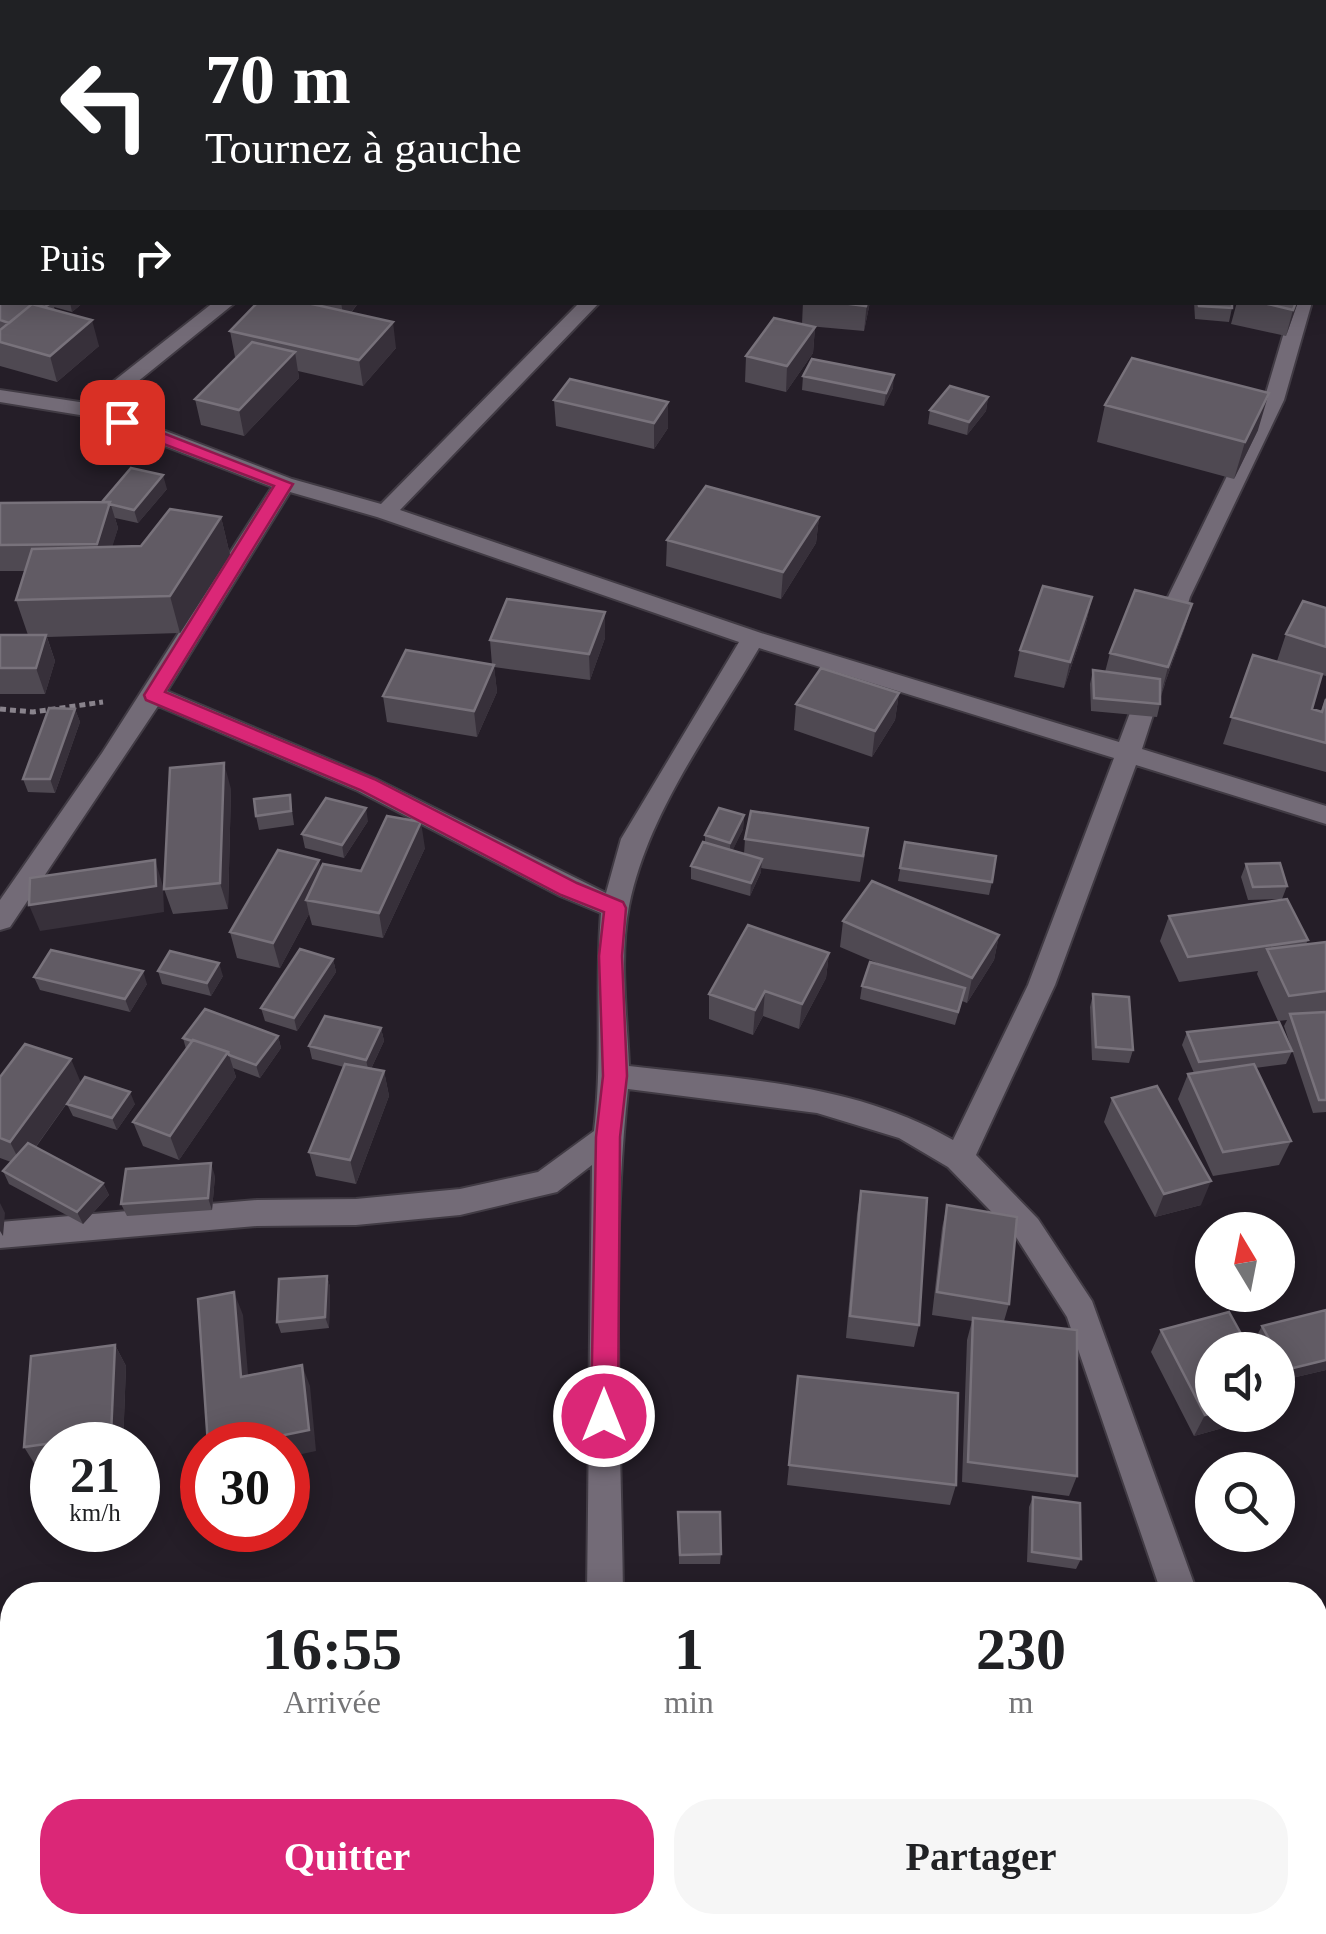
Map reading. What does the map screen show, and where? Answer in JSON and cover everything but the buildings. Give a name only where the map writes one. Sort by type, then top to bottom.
[{"type":"street","points":[[90,410],[223,305]]},
{"type":"street","points":[[385,512],[588,305]]},
{"type":"street","points":[[959,1158],[1008,1067],[1128,753],[1179,597],[1274,400],[1302,305]]},
{"type":"street","points":[[0,396],[90,410],[284,484],[385,512],[753,638],[1326,815]]},
{"type":"street","points":[[0,920],[63,834],[154,695],[284,484]]},
{"type":"street","points":[[605,1582],[604,1308],[608,1137],[615,1076],[611,956],[615,908],[634,839],[753,638]]},
{"type":"street","points":[[154,695],[367,785],[569,889],[615,908]]},
{"type":"street","points":[[615,1076],[816,1101],[908,1128],[959,1158],[1027,1228],[1081,1311],[1175,1582]]},
{"type":"street","points":[[0,1235],[257,1213],[356,1212],[460,1202],[546,1183],[608,1137]]},
{"type":"path","points":[[0,710],[34,712],[154,695]]},
{"type":"route","points":[[122,422],[284,484],[154,695],[367,785],[569,889],[615,908],[611,956],[615,1076],[608,1137],[604,1416]]}]
